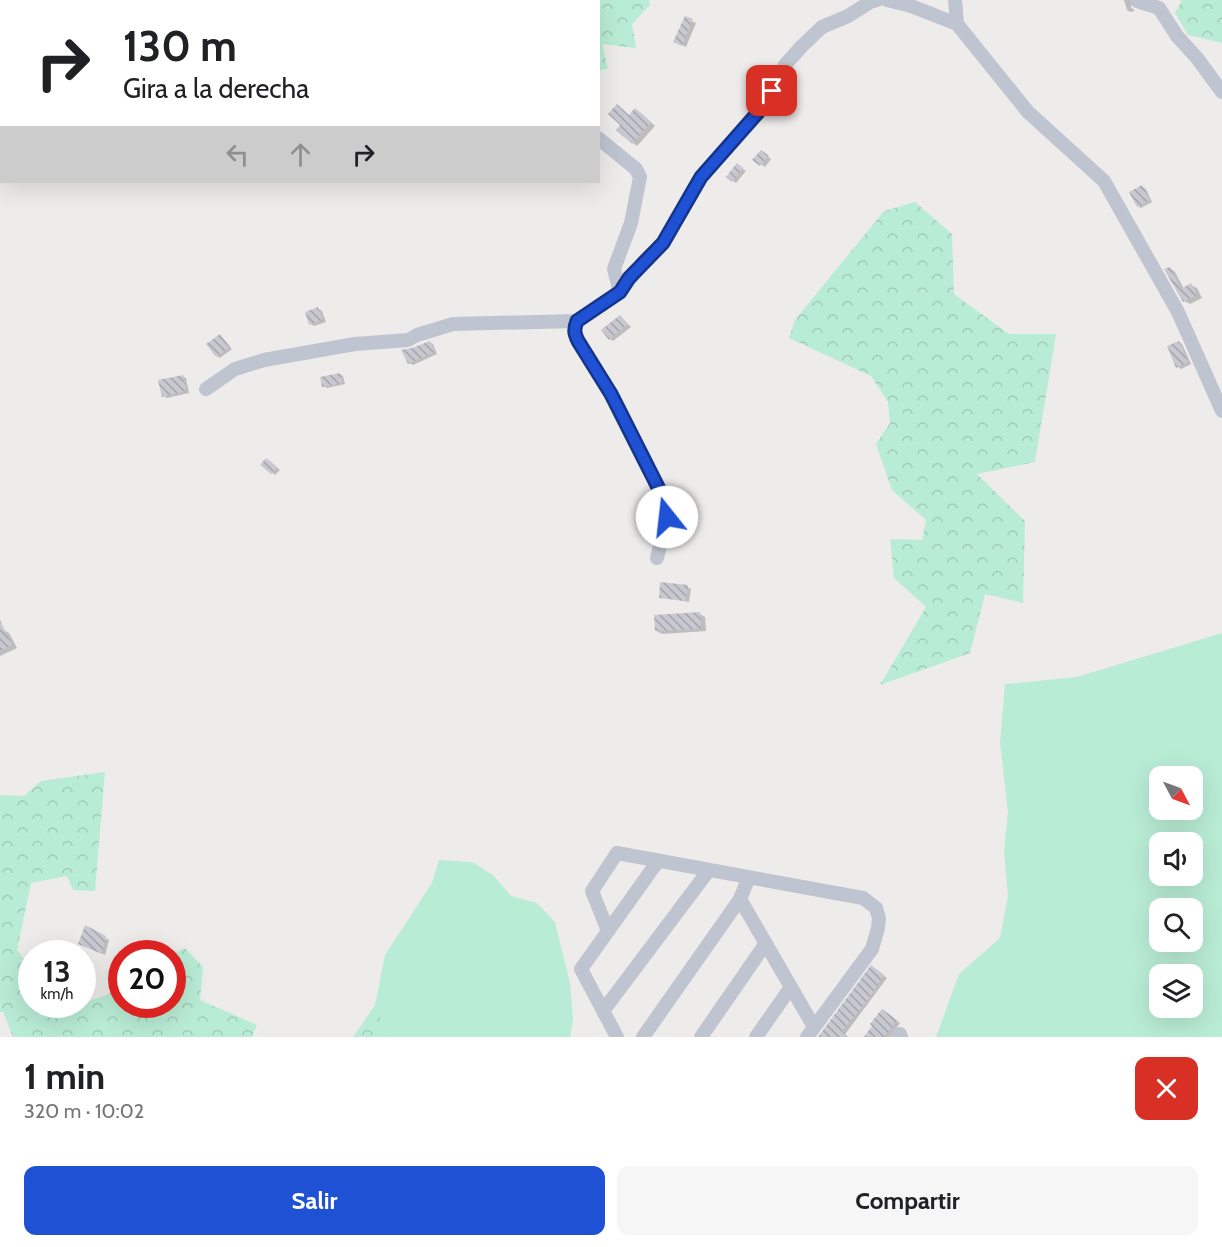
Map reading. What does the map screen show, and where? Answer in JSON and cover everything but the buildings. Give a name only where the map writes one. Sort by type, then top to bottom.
[{"type":"street","points":[[206,389],[235,369],[264,360],[355,344],[408,340],[453,324],[577,321],[620,292],[629,278],[663,243],[701,177],[761,109],[785,65],[802,45],[822,27],[877,0]]},
{"type":"street","points":[[887,0],[911,6],[957,24],[1028,112],[1104,182],[1178,312],[1222,411]]},
{"type":"street","points":[[955,0],[957,24]]},
{"type":"street","points":[[1137,1],[1159,9],[1177,36],[1197,58],[1222,93]]},
{"type":"street","points":[[600,140],[636,169],[640,177],[631,223],[614,269],[620,292]]},
{"type":"street","points":[[577,321],[574,333],[611,394],[663,497],[667,517],[657,558]]},
{"type":"street","points":[[608,931],[592,891],[617,853],[863,898],[876,908],[879,918],[872,949],[811,1032],[791,987],[740,899]]},
{"type":"street","points":[[617,1037],[581,969],[658,861]]},
{"type":"street","points":[[603,1011],[709,870]]},
{"type":"street","points":[[643,1037],[740,899],[749,877]]},
{"type":"street","points":[[701,1037],[765,943]]},
{"type":"street","points":[[756,1037],[791,987]]},
{"type":"green space","points":[[600,0],[649,0],[650,5],[632,24],[636,48],[602,44],[608,69],[600,70]]},
{"type":"green space","points":[[1182,0],[1222,0],[1222,43],[1188,35],[1175,13]]},
{"type":"green space","points":[[915,202],[952,234],[954,294],[1009,334],[1056,334],[1035,462],[977,474],[1025,521],[1023,603],[985,594],[970,653],[880,685],[926,607],[894,578],[890,539],[922,540],[926,520],[892,490],[876,444],[890,423],[888,402],[871,376],[789,338],[795,320],[884,211]]},
{"type":"green space","points":[[1222,633],[1222,1037],[936,1037],[959,974],[1000,938],[1008,896],[1004,851],[1008,812],[1000,743],[1005,684],[1077,677]]},
{"type":"green space","points":[[105,772],[95,891],[73,890],[67,876],[31,883],[17,950],[18,1018],[96,1018],[96,999],[108,994],[108,1018],[186,1018],[186,949],[203,967],[200,1000],[257,1025],[252,1037],[13,1037],[3,1012],[0,1012],[0,795],[24,796],[41,781]]},
{"type":"green space","points":[[439,860],[472,862],[494,876],[511,896],[537,903],[555,922],[570,983],[573,1020],[570,1037],[389,1037],[375,1005],[385,955],[432,883]]},
{"type":"green space","points":[[375,1005],[389,1037],[353,1037]]},
{"type":"route","points":[[667,517],[663,497],[611,394],[578,341],[574,333],[575,327],[577,321],[620,292],[629,278],[663,243],[701,177],[761,109],[772,91]]}]
